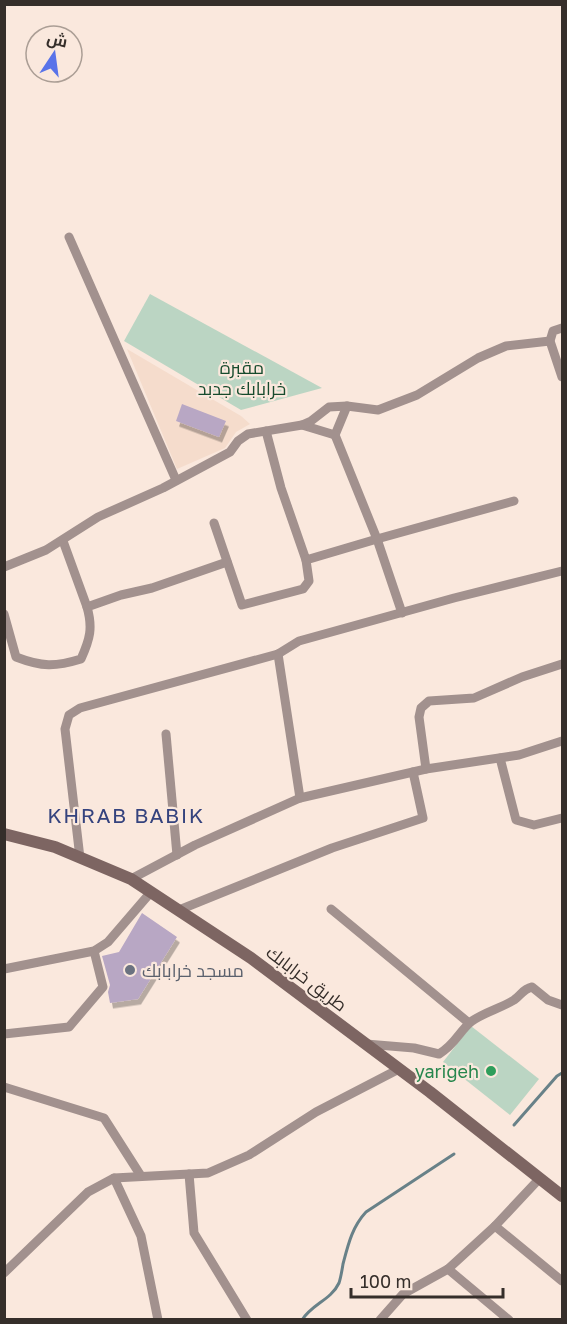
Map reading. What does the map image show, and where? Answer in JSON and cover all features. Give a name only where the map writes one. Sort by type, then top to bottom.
[{"type":"main road","name":"طريق خرابابك","points":[[4,834],[56,847],[131,879],[179,910],[250,958],[366,1044],[562,1196]]},
{"type":"street","points":[[69,237],[176,480]]},
{"type":"street","points":[[562,328],[553,331],[550,341],[562,377]]},
{"type":"street","points":[[4,567],[46,550],[98,517],[155,492],[230,452],[238,441],[248,434],[302,425],[329,407],[347,406],[378,410],[417,395],[478,358],[506,346],[550,341]]},
{"type":"street","points":[[347,406],[336,435],[377,539],[402,613]]},
{"type":"street","points":[[302,425],[336,435]]},
{"type":"street","points":[[214,523],[242,605],[303,589],[309,581],[306,561],[281,488],[266,431]]},
{"type":"street","points":[[306,561],[514,501]]},
{"type":"street","points":[[4,660],[16,657],[41,666],[63,665],[81,659],[89,642],[91,621],[63,541]]},
{"type":"street","points":[[87,607],[121,595],[152,588],[227,562]]},
{"type":"street","points":[[80,858],[65,729],[69,716],[80,708],[278,654],[299,641],[562,571]]},
{"type":"street","points":[[4,614],[16,657]]},
{"type":"street","points":[[278,654],[300,798]]},
{"type":"street","points":[[426,769],[419,717],[421,708],[429,701],[474,698],[522,677],[562,664]]},
{"type":"street","points":[[166,734],[177,855]]},
{"type":"street","points":[[131,879],[300,798],[426,769],[519,755],[562,741]]},
{"type":"street","points":[[500,758],[516,820],[534,825],[562,818]]},
{"type":"street","points":[[179,910],[332,848],[423,818],[413,772]]},
{"type":"street","points":[[4,969],[94,951],[108,942],[151,892]]},
{"type":"street","points":[[331,909],[470,1023]]},
{"type":"street","points":[[4,1034],[69,1027],[104,987],[94,951]]},
{"type":"street","points":[[366,1044],[414,1048],[439,1054],[450,1047],[470,1023],[485,1013],[514,1000],[526,988],[532,987],[548,1000],[562,1005]]},
{"type":"street","points":[[4,1272],[88,1192],[114,1178],[208,1173],[249,1155],[316,1112],[399,1069]]},
{"type":"street","points":[[4,1087],[104,1118],[141,1176]]},
{"type":"street","points":[[189,1174],[194,1233],[247,1320]]},
{"type":"street","points":[[114,1178],[141,1236],[158,1320]]},
{"type":"street","points":[[380,1320],[403,1294],[448,1269],[495,1226],[540,1178]]},
{"type":"street","points":[[495,1226],[562,1281]]},
{"type":"street","points":[[448,1269],[509,1320]]},
{"type":"shaded area","points":[[127,349],[241,416],[250,424],[236,432],[225,448],[177,469]]},
{"type":"green space","name":"مقبرة خرابابك جدبد","points":[[150,294],[322,388],[241,410],[124,341]]},
{"type":"green space","name":"yarigeh","points":[[471,1026],[539,1079],[510,1115],[443,1062]]},
{"type":"building","points":[[182,404],[226,421],[219,437],[176,421]]},
{"type":"building","points":[[142,913],[177,937],[138,999],[110,1003],[108,992],[110,985],[102,956],[119,952]]},
{"type":"waterway","points":[[514,1125],[562,1073]]},
{"type":"waterway","points":[[302,1320],[336,1289],[351,1236],[366,1212],[454,1154]]},
{"type":"place","name":"مسجد خرابابك","points":[[130,970]]},
{"type":"place","name":"yarigeh","points":[[491,1071]]},
{"type":"district","name":"KHRAB BABIK","points":[[126,815]]}]
